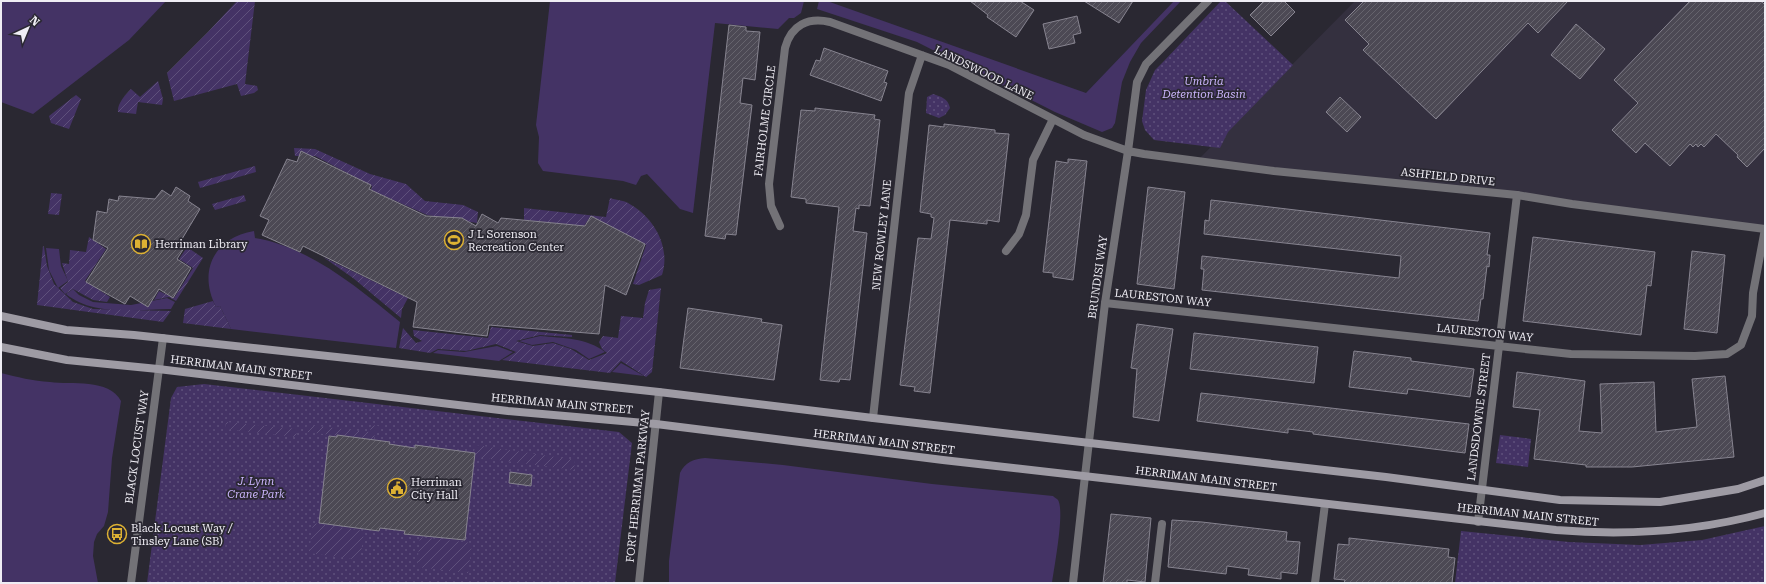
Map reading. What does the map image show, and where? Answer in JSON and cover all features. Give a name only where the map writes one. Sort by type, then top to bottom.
[{"type":"main road","name":"HERRIMAN MAIN STREET","points":[[1,316],[66,330],[163,338],[659,392],[1481,489],[1560,500],[1660,502],[1738,489],[1765,480]]},
{"type":"main road","name":"HERRIMAN MAIN STREET","points":[[1,347],[67,360],[158,369],[508,411],[656,424],[943,460],[1478,522],[1601,533],[1658,532],[1708,527],[1765,513]]},
{"type":"street","name":"BRUNDISI WAY","points":[[1073,583],[1105,303],[1137,82],[1146,64],[1208,1]]},
{"type":"street","name":"LANDSWOOD LANE","points":[[803,23],[814,20],[830,22],[949,65],[1084,135],[1128,151]]},
{"type":"street","name":"FAIRHOLME CIRCLE","points":[[780,226],[771,206],[769,184],[785,48],[790,35],[803,23]]},
{"type":"street","name":"NEW ROWLEY LANE","points":[[873,418],[909,93],[922,55]]},
{"type":"street","points":[[1006,251],[1019,234],[1026,215],[1034,160],[1053,119]]},
{"type":"street","name":"ASHFIELD DRIVE","points":[[1128,151],[1274,171],[1518,195],[1572,204],[1765,229]]},
{"type":"street","name":"LANDSDOWNE STREET","points":[[1478,522],[1518,195]]},
{"type":"street","name":"LAURESTON WAY","points":[[1105,303],[1571,354],[1695,356],[1727,354],[1741,345],[1752,316],[1753,293],[1765,229]]},
{"type":"street","name":"BLACK LOCUST WAY","points":[[131,583],[163,338]]},
{"type":"street","name":"FORT HERRIMAN PARKWAY","points":[[639,583],[659,392]]},
{"type":"street","points":[[1315,583],[1325,504]]},
{"type":"street","points":[[1155,583],[1162,524]]},
{"type":"shaded area","points":[[1355,1],[1765,1],[1765,229],[1572,204],[1197,161]]},
{"type":"green space","points":[[1,1],[166,1],[129,40],[33,114],[1,102]]},
{"type":"green space","points":[[237,1],[255,1],[245,84],[257,86],[258,90],[254,93],[241,96],[237,84],[174,101],[167,73]]},
{"type":"green space","points":[[550,1],[804,1],[801,13],[794,18],[789,18],[778,29],[715,23],[693,213],[680,209],[647,174],[641,176],[636,185],[623,181],[543,171],[538,163],[539,137],[536,125]]},
{"type":"green space","points":[[819,1],[827,1],[1086,93],[1174,1],[1181,1],[1141,43],[1130,62],[1122,82],[1115,123],[1112,128],[1102,132],[1055,112],[917,42],[817,9]]},
{"type":"green space","name":"Umbria Detention Basin","points":[[1221,1],[1225,1],[1293,65],[1228,132],[1220,148],[1154,140],[1145,130],[1142,121],[1146,90],[1155,70]]},
{"type":"green space","points":[[158,81],[163,99],[162,105],[138,102],[136,114],[118,112],[120,103],[131,89],[140,97]]},
{"type":"green space","points":[[933,94],[946,100],[950,108],[945,115],[939,118],[926,113],[927,97]]},
{"type":"green space","points":[[76,95],[81,99],[69,129],[51,123],[49,116]]},
{"type":"green space","points":[[294,148],[315,149],[370,174],[406,184],[425,201],[463,205],[478,212],[477,223],[427,215],[371,190],[372,186],[315,156],[295,156]]},
{"type":"green space","points":[[255,166],[256,172],[200,188],[198,182]]},
{"type":"green space","points":[[51,193],[62,194],[59,215],[48,214]]},
{"type":"green space","points":[[244,195],[246,201],[215,210],[212,204]]},
{"type":"green space","points":[[610,198],[628,203],[646,216],[653,225],[662,244],[664,254],[662,275],[639,285],[633,284],[646,245],[590,217],[584,226],[524,220],[524,208],[606,217]]},
{"type":"green space","points":[[254,231],[255,238],[295,250],[332,271],[400,322],[396,348],[231,329],[220,306],[216,307],[211,294],[209,269],[213,258],[219,249],[228,241],[240,235]]},
{"type":"green space","points":[[89,237],[106,249],[85,281],[110,297],[107,302],[93,300],[73,289],[65,294],[60,288],[68,282],[62,263],[69,264],[70,250],[86,252]]},
{"type":"green space","points":[[43,246],[47,266],[54,284],[73,302],[93,309],[171,311],[163,322],[37,305]]},
{"type":"green space","points":[[187,247],[203,258],[176,301],[169,297],[154,300],[159,291],[174,298],[193,268],[179,259]]},
{"type":"green space","points":[[46,248],[59,249],[61,266],[68,281],[58,288],[49,270]]},
{"type":"green space","points":[[323,257],[408,298],[402,309],[401,318],[353,278]]},
{"type":"green space","points":[[661,288],[652,372],[646,377],[621,361],[610,373],[502,360],[516,352],[496,344],[466,351],[438,349],[430,353],[399,348],[403,328],[416,343],[422,341],[414,336],[413,330],[488,338],[491,327],[572,335],[572,337],[540,335],[516,341],[533,346],[553,343],[571,349],[589,360],[607,353],[602,349],[599,342],[603,336],[618,338],[621,316],[643,318],[649,290]]},
{"type":"green space","points":[[73,289],[79,295],[93,302],[131,305],[167,298],[175,302],[171,309],[103,309],[77,301],[66,294]]},
{"type":"green space","points":[[213,301],[216,307],[220,306],[231,329],[183,323],[185,309]]},
{"type":"green space","points":[[540,336],[583,341],[598,347],[605,352],[589,359],[576,350],[553,342],[532,345],[519,341]]},
{"type":"green space","points":[[497,346],[513,352],[499,361],[433,353],[438,350],[464,352]]},
{"type":"green space","points":[[621,363],[644,376],[612,372]]},
{"type":"green space","points":[[1,373],[37,381],[79,383],[99,386],[108,389],[121,401],[112,458],[108,512],[104,526],[97,534],[94,542],[93,556],[98,583],[1,583]]},
{"type":"green space","name":"J. Lynn Crane Park","points":[[204,384],[619,432],[632,443],[615,583],[147,583],[171,398],[177,387]]},
{"type":"green space","points":[[226,422],[297,429],[296,437],[225,429]]},
{"type":"green space","points":[[307,425],[370,432],[371,425],[379,426],[378,430],[375,430],[374,440],[306,432]]},
{"type":"green space","points":[[1500,435],[1531,439],[1528,467],[1496,463]]},
{"type":"green space","points":[[476,445],[575,460],[574,470],[476,457],[474,451]]},
{"type":"green space","points":[[705,458],[783,465],[932,484],[1053,496],[1058,500],[1060,506],[1060,527],[1052,583],[669,583],[669,561],[680,473],[684,466],[690,462]]},
{"type":"green space","points":[[313,523],[364,531],[360,560],[309,553]]},
{"type":"green space","points":[[1765,526],[1765,583],[1455,583],[1461,531],[1569,542],[1640,545],[1702,540]]},
{"type":"green space","points":[[420,537],[472,543],[468,573],[417,567]]},
{"type":"building","points":[[970,1],[1020,1],[1034,10],[1016,37],[987,17],[988,15]]},
{"type":"building","points":[[1084,1],[1133,1],[1119,23]]},
{"type":"building","points":[[1264,1],[1284,1],[1295,12],[1271,36],[1250,15]]},
{"type":"building","points":[[1364,1],[1568,1],[1538,33],[1528,23],[1436,119],[1363,50],[1369,44],[1345,20]]},
{"type":"building","points":[[1690,1],[1761,1],[1765,5],[1765,148],[1747,167],[1737,157],[1738,155],[1716,134],[1704,147],[1701,144],[1698,147],[1696,144],[1693,147],[1690,144],[1670,166],[1645,143],[1636,153],[1612,130],[1638,103],[1614,80]]},
{"type":"building","points":[[1077,16],[1081,33],[1073,35],[1075,43],[1049,49],[1043,24]]},
{"type":"building","points":[[1576,24],[1605,49],[1580,79],[1551,55]]},
{"type":"building","points":[[729,25],[746,27],[746,31],[760,32],[755,80],[743,78],[740,103],[752,105],[736,235],[726,234],[725,239],[705,236]]},
{"type":"building","points":[[824,48],[888,71],[884,82],[887,83],[881,101],[810,75],[816,60],[820,61]]},
{"type":"building","points":[[1340,97],[1361,117],[1347,132],[1326,112]]},
{"type":"building","points":[[815,108],[875,115],[874,119],[880,120],[870,206],[859,205],[859,209],[856,208],[853,231],[867,233],[850,380],[840,379],[839,382],[820,380],[839,207],[806,203],[806,199],[791,197],[801,110],[815,111]]},
{"type":"building","points":[[944,124],[995,130],[995,133],[1009,134],[999,222],[987,220],[987,224],[950,220],[930,393],[914,391],[915,387],[900,385],[918,238],[931,239],[934,218],[931,217],[931,214],[920,212],[929,125],[944,127]]},
{"type":"building","name":"J L Sorenson Recreation Center","points":[[301,151],[371,185],[369,189],[426,216],[462,218],[476,226],[482,214],[498,223],[501,218],[585,226],[591,216],[645,244],[626,295],[605,285],[599,334],[489,325],[487,336],[413,327],[417,302],[303,246],[300,252],[262,235],[269,220],[260,216],[287,159],[297,162]]},
{"type":"building","points":[[1068,159],[1087,161],[1073,280],[1053,277],[1053,273],[1043,272],[1056,161],[1068,163]]},
{"type":"building","name":"Herriman Library","points":[[176,187],[190,196],[188,201],[200,209],[179,244],[184,248],[177,259],[191,268],[173,298],[159,289],[148,307],[130,296],[125,304],[86,282],[108,248],[93,240],[97,211],[107,213],[109,199],[118,201],[119,196],[155,199],[162,190],[171,196]]},
{"type":"building","points":[[1148,187],[1185,192],[1174,289],[1137,284]]},
{"type":"building","points":[[1211,200],[1490,233],[1487,255],[1490,255],[1489,267],[1487,266],[1483,299],[1481,299],[1478,321],[1202,290],[1204,269],[1201,269],[1202,256],[1399,278],[1401,256],[1204,234],[1205,220],[1209,221]]},
{"type":"building","points":[[1533,237],[1655,252],[1651,286],[1647,285],[1641,335],[1523,321]]},
{"type":"building","points":[[1692,251],[1725,255],[1717,333],[1684,329]]},
{"type":"building","points":[[688,308],[762,319],[761,322],[782,325],[774,380],[680,368]]},
{"type":"building","points":[[1137,324],[1173,329],[1159,421],[1133,417],[1137,369],[1131,368]]},
{"type":"building","points":[[1194,333],[1318,347],[1314,383],[1190,369]]},
{"type":"building","points":[[1354,351],[1411,358],[1411,361],[1474,369],[1470,397],[1408,389],[1407,394],[1349,387]]},
{"type":"building","points":[[1517,372],[1585,381],[1579,431],[1602,433],[1600,384],[1654,382],[1656,432],[1697,427],[1692,379],[1725,376],[1734,457],[1632,467],[1586,467],[1586,465],[1534,459],[1540,410],[1513,407]]},
{"type":"building","points":[[1201,393],[1469,424],[1465,453],[1313,434],[1313,432],[1288,429],[1288,433],[1197,421]]},
{"type":"building","name":"Herriman City Hall","points":[[337,435],[390,442],[389,444],[415,448],[415,445],[475,453],[465,540],[404,534],[405,531],[380,528],[379,531],[319,523],[329,436],[337,437]]},
{"type":"building","points":[[510,472],[532,475],[531,486],[509,483]]},
{"type":"building","points":[[1111,514],[1151,518],[1145,582],[1127,580],[1127,583],[1103,583]]},
{"type":"building","points":[[1172,520],[1287,532],[1286,541],[1300,542],[1297,574],[1281,572],[1281,579],[1248,575],[1249,569],[1227,566],[1226,574],[1168,567]]},
{"type":"building","points":[[1349,538],[1449,549],[1448,557],[1455,558],[1452,583],[1344,583],[1345,580],[1334,579],[1338,544],[1349,545]]},
{"type":"place","name":"J L Sorenson Recreation Center","points":[[454,240]]},
{"type":"place","name":"Herriman Library","points":[[141,244]]},
{"type":"place","name":"Herriman City Hall","points":[[397,488]]},
{"type":"place","name":"Black Locust Way / Tinsley Lane (SB)","points":[[117,534]]}]
